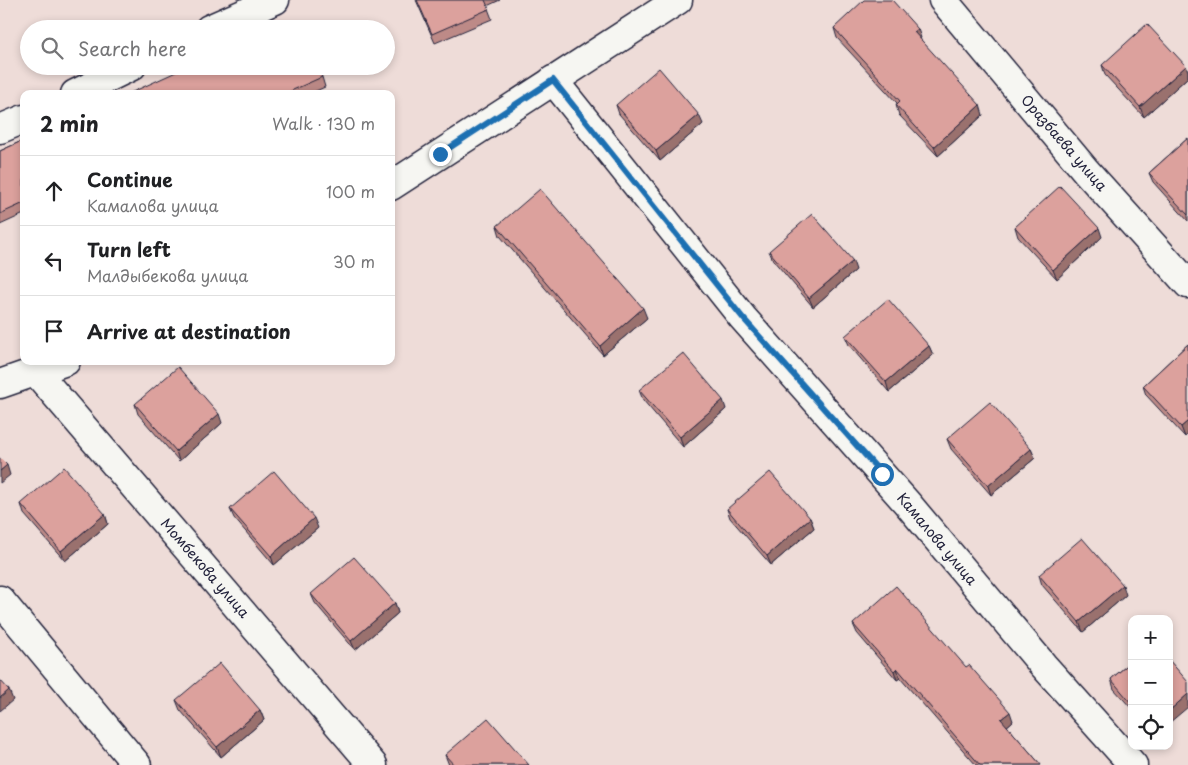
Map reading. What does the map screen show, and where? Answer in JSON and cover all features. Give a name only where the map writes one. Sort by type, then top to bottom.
[{"type":"street","points":[[229,20],[275,0]]},
{"type":"street","points":[[395,183],[678,0]]},
{"type":"street","name":"Оразбаева улица","points":[[943,0],[1086,171],[1188,284]]},
{"type":"street","points":[[83,90],[114,75]]},
{"type":"street","name":"Камалова улица","points":[[553,80],[743,318],[907,503],[1043,665],[1133,765]]},
{"type":"street","points":[[0,130],[20,121]]},
{"type":"street","points":[[0,384],[55,365]]},
{"type":"street","name":"Момбекова улица","points":[[36,372],[373,765]]},
{"type":"street","points":[[0,600],[137,765]]},
{"type":"building","points":[[417,0],[485,0],[489,9],[432,34]]},
{"type":"building","points":[[864,0],[892,0],[918,29],[914,32],[980,105],[934,147],[896,105],[900,101],[834,28]]},
{"type":"building","points":[[1147,24],[1186,66],[1140,107],[1102,65]]},
{"type":"building","points":[[659,68],[699,115],[656,151],[616,105]]},
{"type":"building","points":[[169,75],[321,75],[322,77],[293,90],[137,90]]},
{"type":"building","points":[[1188,138],[1188,215],[1149,173]]},
{"type":"building","points":[[20,142],[20,205],[0,214],[0,151]]},
{"type":"building","points":[[1060,186],[1099,228],[1053,270],[1015,227]]},
{"type":"building","points":[[540,189],[643,308],[600,346],[497,226]]},
{"type":"building","points":[[812,214],[853,261],[809,298],[769,251]]},
{"type":"building","points":[[888,299],[929,346],[886,382],[845,336]]},
{"type":"building","points":[[1188,344],[1188,421],[1181,427],[1143,386]]},
{"type":"building","points":[[683,353],[723,400],[680,437],[639,390]]},
{"type":"building","points":[[178,367],[219,414],[176,451],[135,404]]},
{"type":"building","points":[[990,402],[1031,449],[988,486],[947,439]]},
{"type":"building","points":[[0,458],[7,465],[0,471]]},
{"type":"building","points":[[64,467],[105,514],[61,551],[21,504]]},
{"type":"building","points":[[274,471],[314,518],[271,556],[230,509]]},
{"type":"building","points":[[770,472],[810,518],[767,556],[727,509]]},
{"type":"building","points":[[1082,538],[1123,585],[1079,622],[1039,575]]},
{"type":"building","points":[[354,557],[395,603],[351,641],[311,594]]},
{"type":"building","points":[[896,586],[966,667],[969,665],[1010,712],[1001,719],[1041,765],[980,765],[897,668],[894,671],[853,624]]},
{"type":"building","points":[[220,663],[260,710],[217,747],[176,700]]},
{"type":"building","points":[[1128,664],[1128,699],[1111,679]]},
{"type":"building","points":[[1173,665],[1188,682],[1188,694],[1173,707]]},
{"type":"building","points":[[0,680],[9,690],[0,698]]},
{"type":"building","points":[[488,718],[529,765],[454,765],[445,755]]},
{"type":"route","points":[[440,154],[553,80],[743,318],[882,474]]}]
